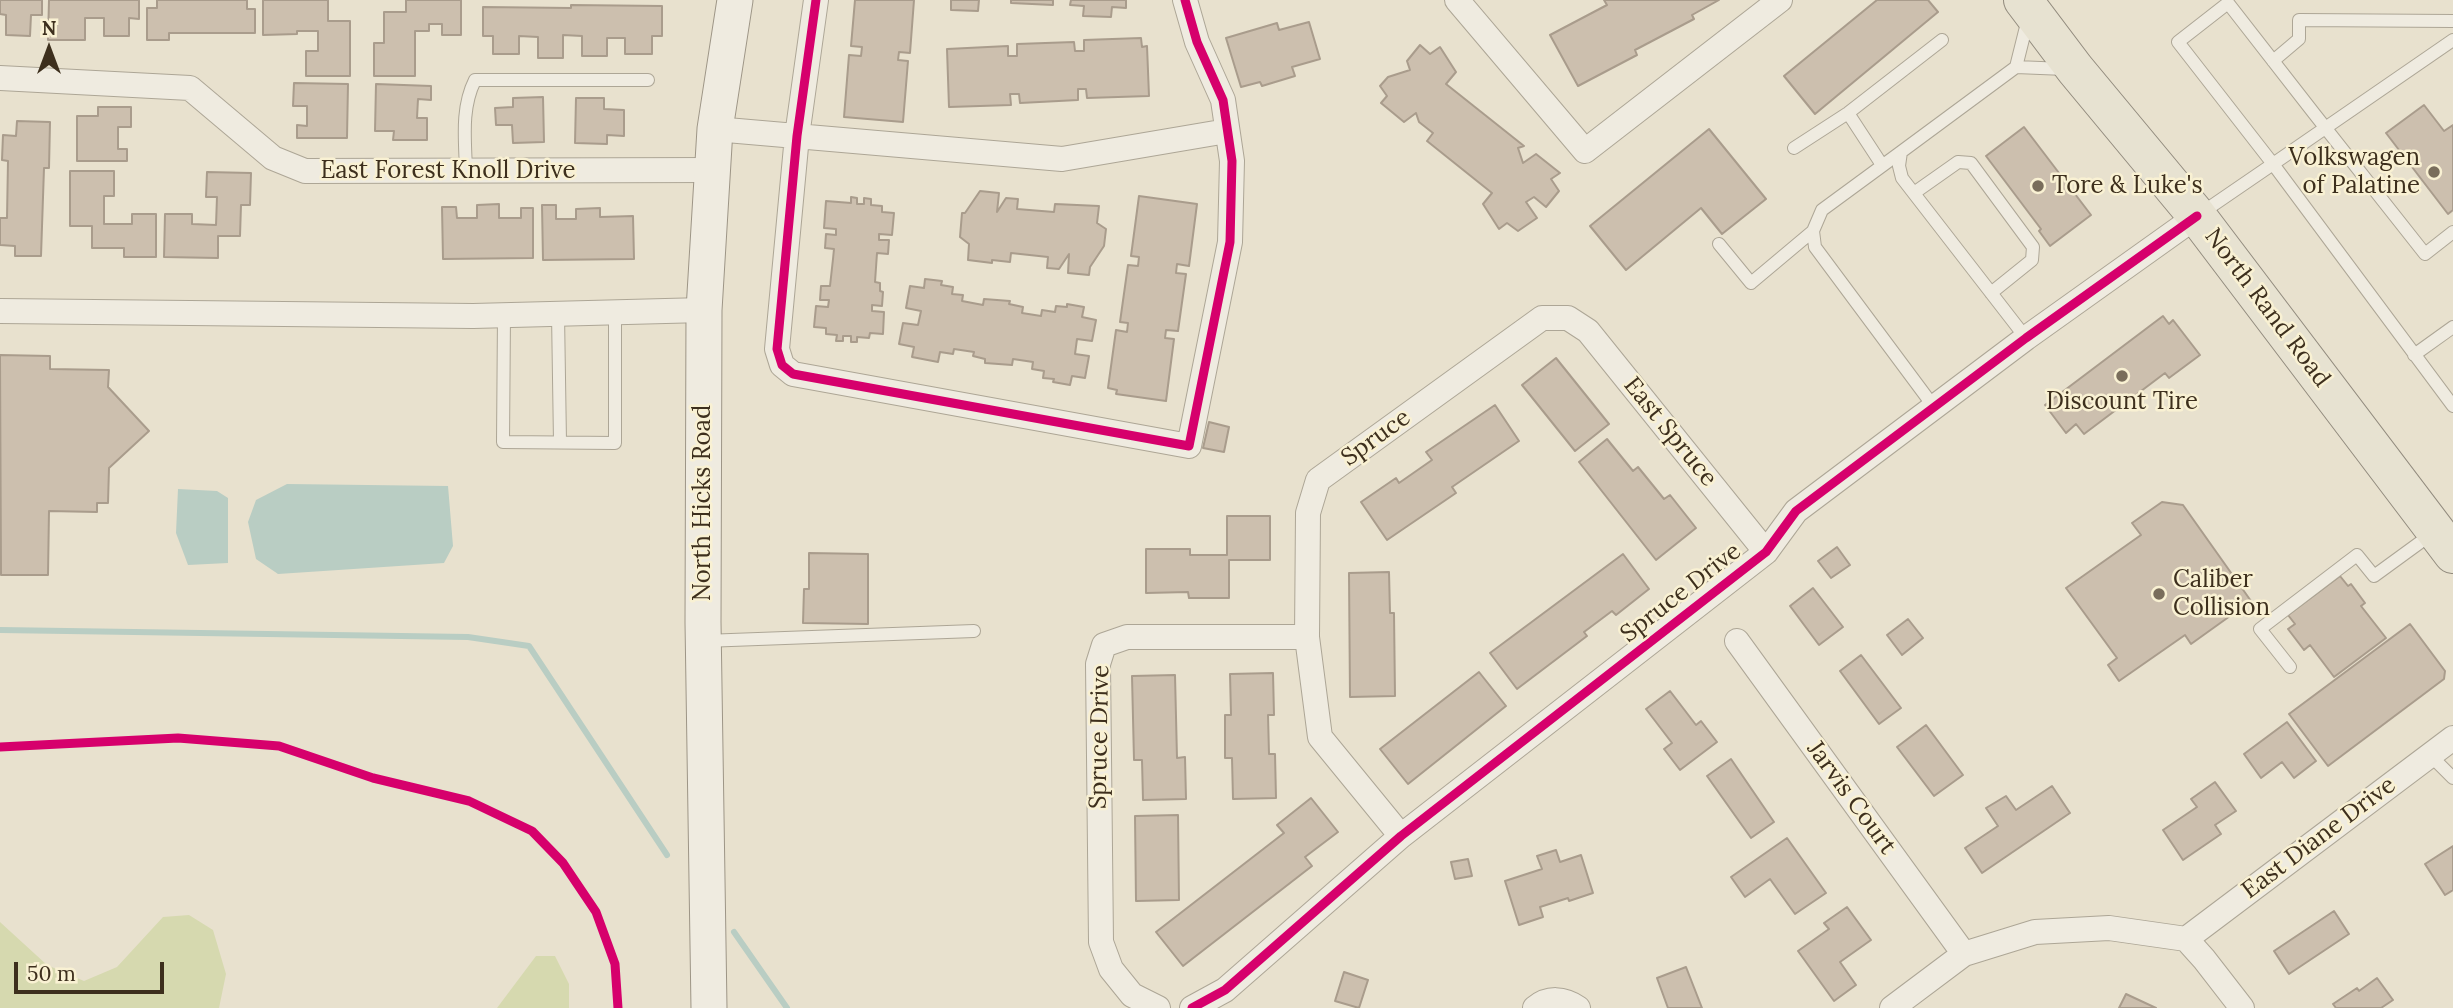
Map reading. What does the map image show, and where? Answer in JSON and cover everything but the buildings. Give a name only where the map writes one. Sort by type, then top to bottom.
[{"type":"main road","name":"North Hicks Road","points":[[709,1008],[704,641],[704,310],[715,129],[735,0]]},
{"type":"main road","name":"North Rand Road","points":[[2027,3],[2075,69],[2197,216],[2444,542]]},
{"type":"street","points":[[816,0],[797,136],[777,349],[782,365],[793,374],[1189,446],[1230,242],[1232,161],[1223,100],[1197,42],[1185,0]]},
{"type":"street","points":[[1457,0],[1586,151],[1780,0]]},
{"type":"street","name":"East Forest Knoll Drive","points":[[0,78],[190,89],[273,158],[305,171],[713,170]]},
{"type":"street","points":[[715,129],[1062,159],[1227,131]]},
{"type":"street","name":"Spruce Drive","points":[[1192,1008],[1225,990],[1401,836],[1766,552],[1796,511],[2026,338],[2197,216]]},
{"type":"street","points":[[0,311],[504,315],[704,310]]},
{"type":"street","name":"Spruce","points":[[1401,836],[1320,737],[1307,638],[1308,513],[1318,480],[1542,318],[1568,318]]},
{"type":"street","name":"East Spruce","points":[[1568,318],[1588,331],[1766,552]]},
{"type":"street","name":"Spruce Drive","points":[[1158,1008],[1132,995],[1111,969],[1101,942],[1098,664],[1104,645],[1127,637],[1307,638]]},
{"type":"street","name":"Jarvis Court","points":[[1737,641],[1965,954]]},
{"type":"street","name":"East Diane Drive","points":[[2186,939],[2453,738]]},
{"type":"street","points":[[1892,1008],[1965,954],[2035,932],[2109,928],[2186,939],[2242,1008]]},
{"type":"street","points":[[1535,1008],[1550,1000],[1561,1000],[1578,1008]]},
{"type":"lane","points":[[2017,67],[2027,3]]},
{"type":"lane","points":[[2453,232],[2424,254],[2228,4],[2178,42],[2273,164],[2453,406]]},
{"type":"lane","points":[[2273,61],[2299,39],[2299,20],[2453,21]]},
{"type":"lane","points":[[1794,148],[1849,113],[1942,40]]},
{"type":"lane","points":[[2197,216],[2453,40]]},
{"type":"lane","points":[[1934,407],[1815,247],[1814,231],[1822,210],[2017,67],[2075,69]]},
{"type":"lane","points":[[466,170],[467,97],[475,80],[648,80]]},
{"type":"lane","points":[[1849,113],[1882,165]]},
{"type":"lane","points":[[1901,152],[1899,166],[1902,177],[2026,338]]},
{"type":"lane","points":[[1914,193],[1958,162],[1972,163],[2033,247],[2032,261],[1991,293]]},
{"type":"lane","points":[[1719,244],[1756,286],[1814,231]]},
{"type":"lane","points":[[504,315],[503,442],[615,443],[615,312]]},
{"type":"lane","points":[[558,314],[560,442]]},
{"type":"lane","points":[[2414,355],[2453,327]]},
{"type":"lane","points":[[2290,667],[2260,629],[2357,555],[2374,576],[2444,542]]},
{"type":"lane","points":[[704,641],[974,631]]},
{"type":"lane","points":[[2430,755],[2453,778]]},
{"type":"green space","points":[[189,915],[213,930],[226,974],[219,1008],[0,1008],[0,922],[47,965],[84,981],[117,967],[163,917]]},
{"type":"green space","points":[[536,956],[555,956],[569,984],[569,1008],[497,1008]]},
{"type":"shaded area","points":[[287,484],[448,486],[453,546],[444,563],[278,574],[256,559],[248,522],[256,500]]},
{"type":"shaded area","points":[[178,489],[217,491],[228,498],[228,563],[188,565],[176,533]]},
{"type":"waterway","points":[[0,630],[468,637],[529,646],[667,855]]},
{"type":"waterway","points":[[734,932],[787,1008]]},
{"type":"cycle path","points":[[816,0],[797,136],[777,349],[782,365],[793,374],[1189,446],[1230,242],[1232,161],[1223,100],[1197,42],[1185,0]]},
{"type":"cycle path","points":[[1192,1008],[1225,990],[1401,836],[1766,552],[1796,511],[2026,338],[2197,216]]},
{"type":"cycle path","points":[[0,747],[178,738],[279,746],[373,778],[469,801],[532,831],[563,863],[596,912],[615,964],[618,1008]]},
{"type":"place","name":"Volkswagen of Palatine","points":[[2434,172]]},
{"type":"place","name":"Tore & Luke's","points":[[2038,186]]},
{"type":"place","name":"Discount Tire","points":[[2122,376]]},
{"type":"place","name":"Caliber Collision","points":[[2159,594]]}]
